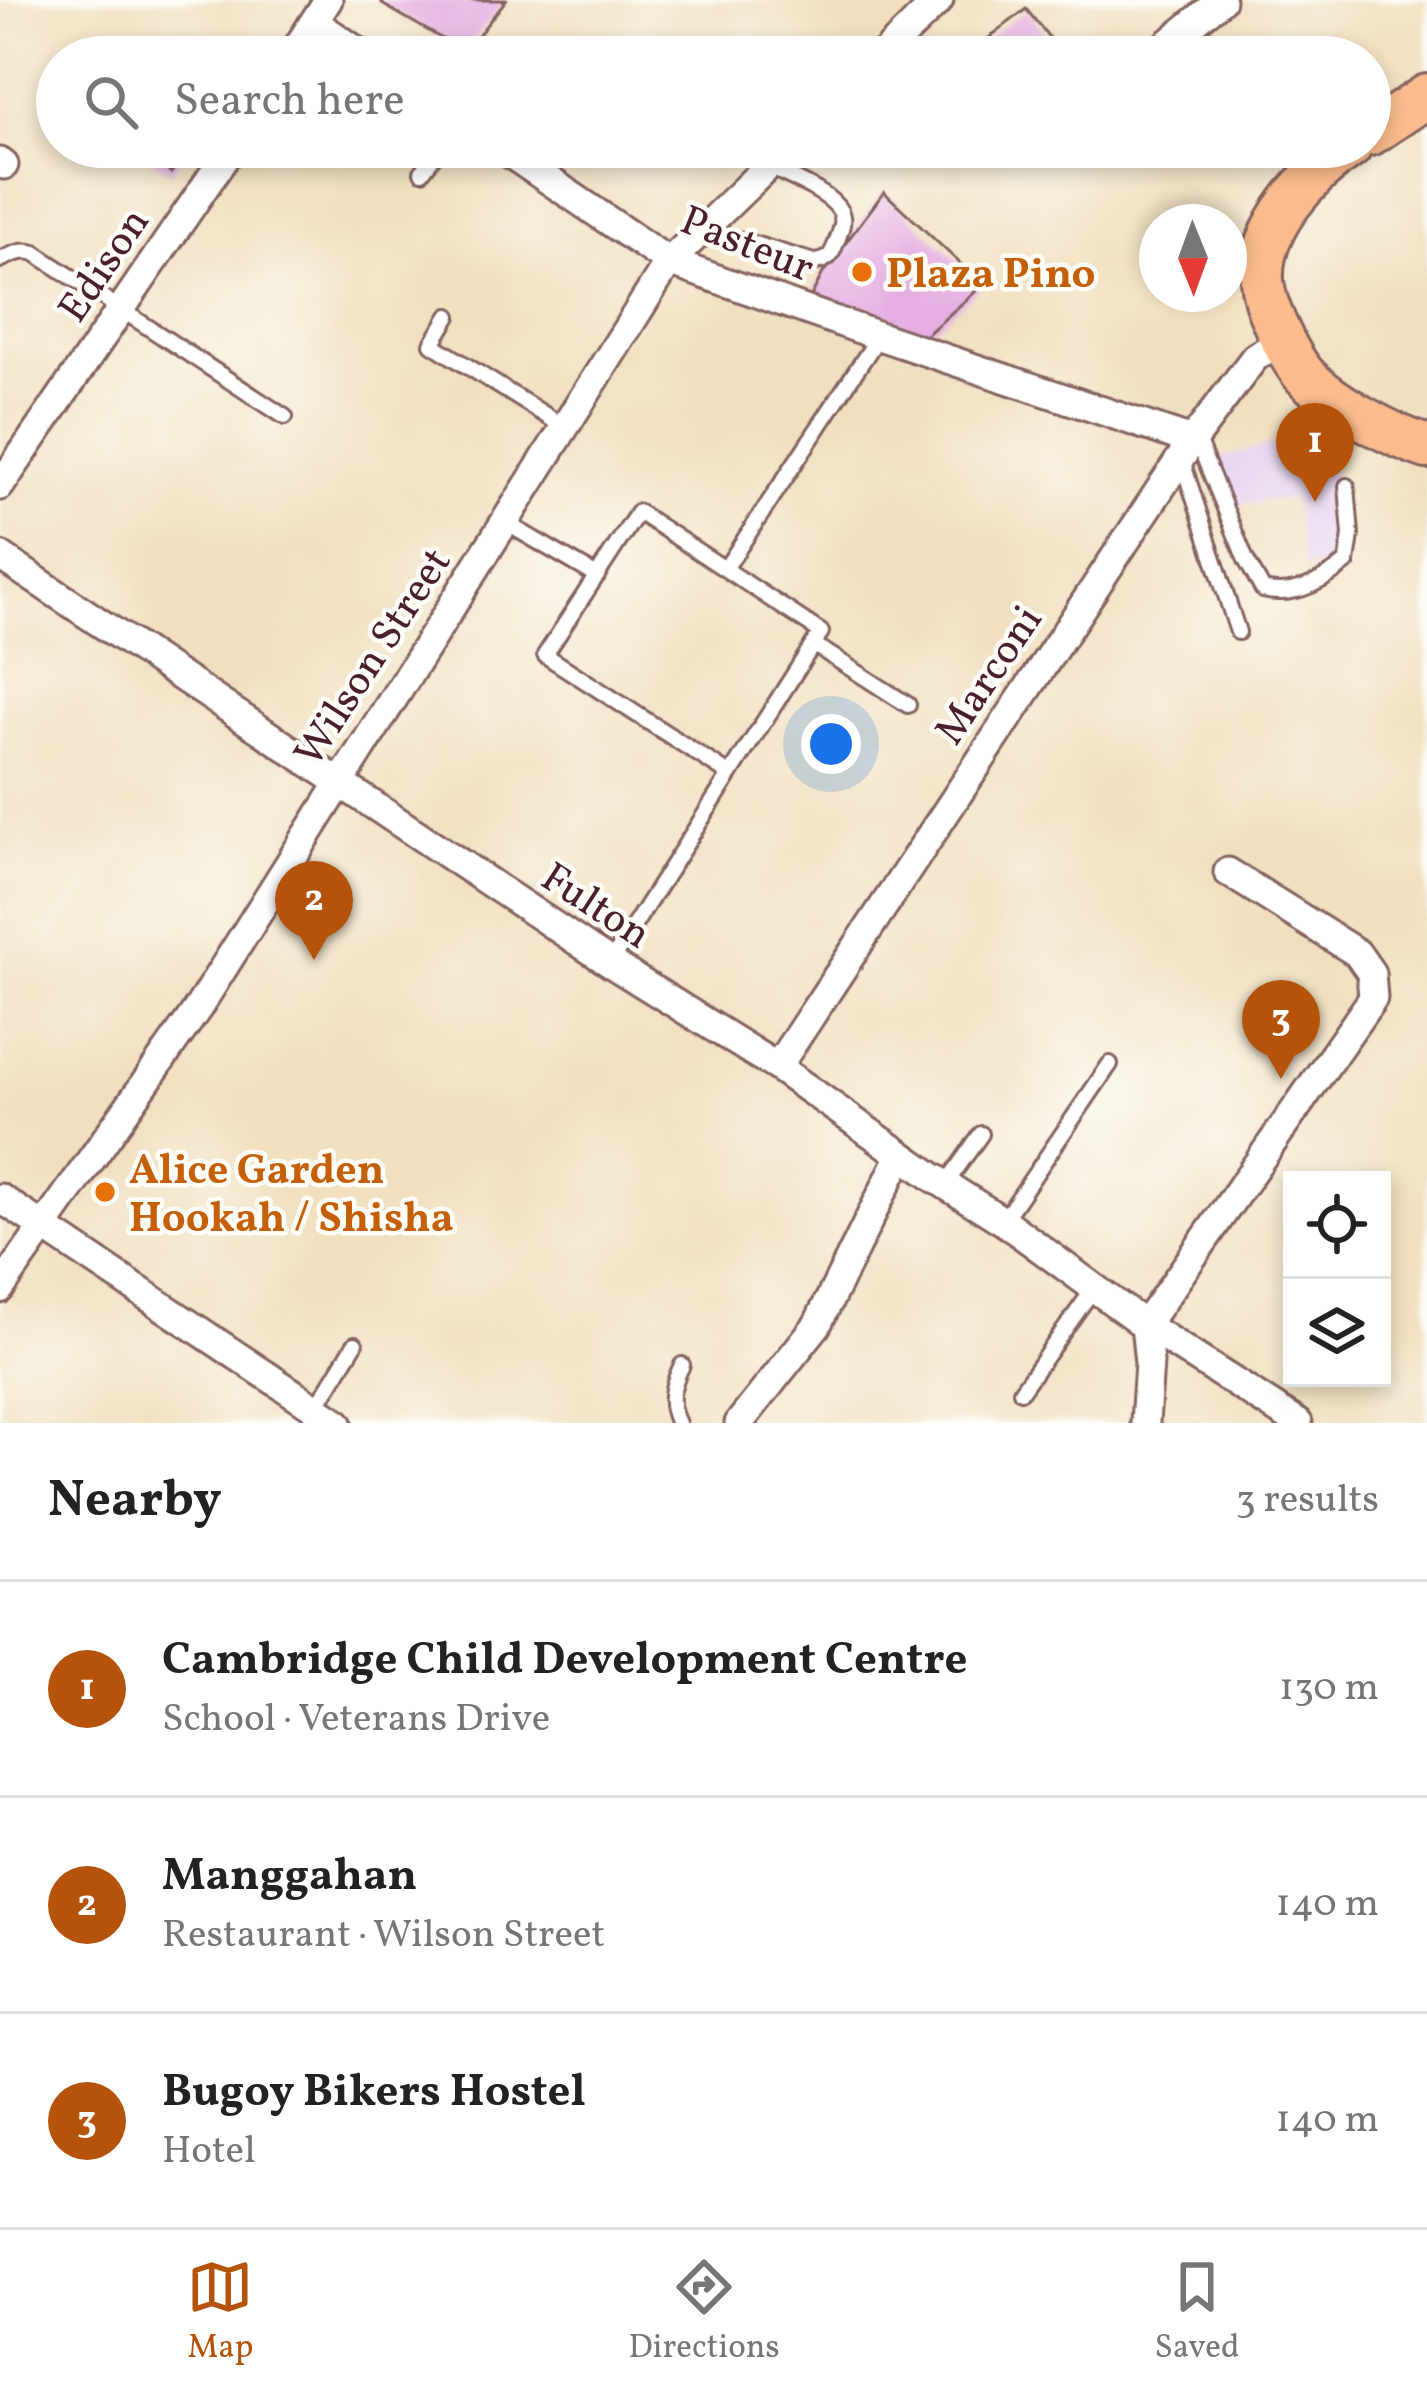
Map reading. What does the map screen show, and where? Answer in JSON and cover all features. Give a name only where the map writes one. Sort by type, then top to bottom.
[{"type":"main road","points":[[1391,120],[1427,96]]},
{"type":"main road","points":[[1321,168],[1290,202],[1265,248],[1262,280],[1270,311],[1282,341],[1307,378],[1405,440],[1427,448]]},
{"type":"street","points":[[902,36],[939,0]]},
{"type":"street","points":[[1178,36],[1221,0]]},
{"type":"street","points":[[321,11],[345,36]]},
{"type":"street","name":"Edison","points":[[0,487],[218,168]]},
{"type":"street","name":"Pasteur","points":[[531,168],[670,262],[1190,445]]},
{"type":"street","name":"Wilson Street","points":[[0,1289],[198,1008],[670,262],[766,168]]},
{"type":"street","name":"Marconi","points":[[777,1067],[1190,445],[1255,357],[1282,341]]},
{"type":"street","name":"Fulton","points":[[0,556],[610,963],[777,1067],[1004,1221],[1145,1325],[1298,1423]]},
{"type":"street","points":[[1145,1423],[1149,1364],[1145,1325],[1373,998],[1371,973],[1357,953],[1228,872]]},
{"type":"street","points":[[739,1423],[817,1325],[901,1155]]},
{"type":"street","points":[[0,1198],[327,1416]]},
{"type":"lane","points":[[422,172],[425,168]]},
{"type":"lane","points":[[704,229],[814,262],[831,257],[843,225],[842,213],[793,168]]},
{"type":"lane","points":[[0,260],[26,250],[35,253],[285,417]]},
{"type":"lane","points":[[449,316],[432,344],[566,428]]},
{"type":"lane","points":[[725,569],[879,336]]},
{"type":"lane","points":[[1190,445],[1263,590],[1281,595],[1323,580],[1347,562],[1351,535],[1347,487]]},
{"type":"lane","points":[[1190,445],[1238,632]]},
{"type":"lane","points":[[610,963],[821,632],[638,512],[545,655],[729,774]]},
{"type":"lane","points":[[506,524],[597,577]]},
{"type":"lane","points":[[813,644],[908,705]]},
{"type":"lane","points":[[1004,1221],[1110,1064]]},
{"type":"lane","points":[[945,1185],[981,1134]]},
{"type":"lane","points":[[1021,1391],[1095,1287]]},
{"type":"lane","points":[[327,1416],[355,1344]]},
{"type":"lane","points":[[678,1423],[672,1412],[672,1385],[682,1365]]},
{"type":"shaded area","points":[[1282,441],[1290,461],[1331,459],[1345,562],[1304,569],[1292,498],[1221,506],[1210,461]]},
{"type":"building","points":[[384,0],[506,0],[478,36],[437,36],[382,4]]},
{"type":"building","points":[[1026,9],[1048,36],[991,36]]},
{"type":"building","points":[[884,192],[983,285],[916,344],[808,302],[823,273]]},
{"type":"place","name":"Plaza Pino","points":[[862,272]]},
{"type":"place","name":"Cambridge Child Development Centre","points":[[1315,502]]},
{"type":"place","name":"Manggahan","points":[[314,960]]},
{"type":"place","name":"Bugoy Bikers Hostel","points":[[1281,1079]]},
{"type":"place","name":"Alice Garden Hookah / Shisha","points":[[105,1192]]}]
